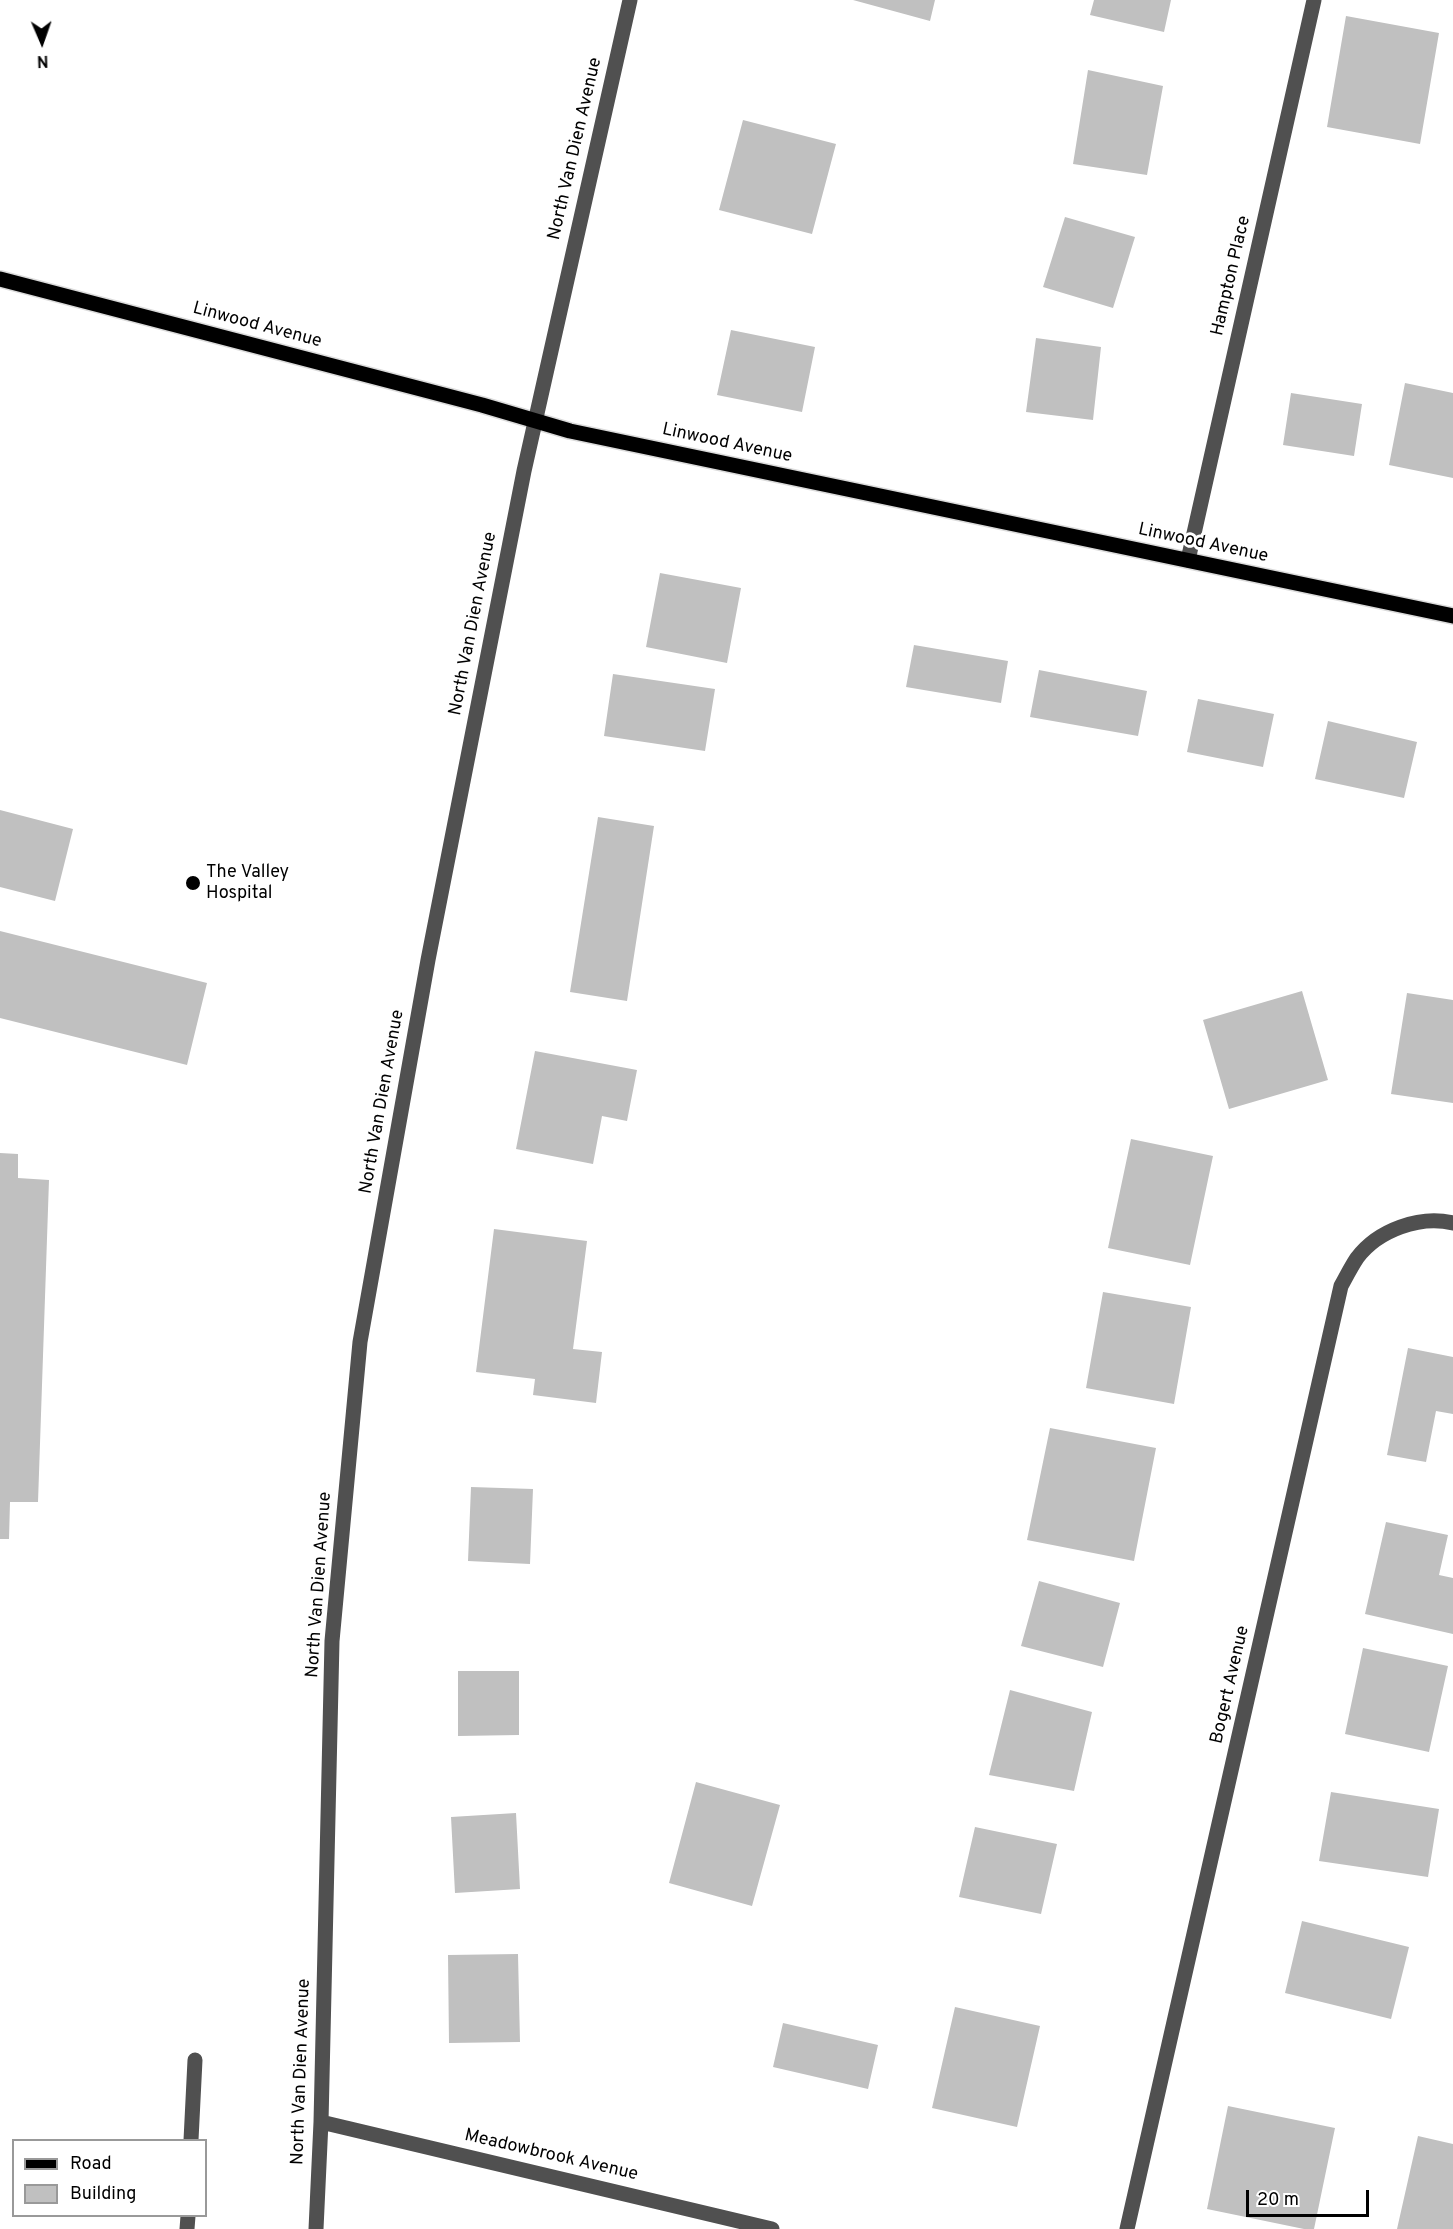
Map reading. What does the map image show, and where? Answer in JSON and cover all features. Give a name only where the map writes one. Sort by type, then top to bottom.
[{"type":"main road","name":"Linwood Avenue","points":[[0,279],[581,433],[1453,616]]},
{"type":"street","name":"North Van Dien Avenue","points":[[316,2229],[321,2122],[332,1641],[360,1342],[428,960],[536,420],[630,0]]},
{"type":"street","name":"Hampton Place","points":[[1188,560],[1314,0]]},
{"type":"street","name":"Bogert Avenue","points":[[1127,2229],[1341,1286],[1358,1257],[1384,1235],[1410,1224],[1443,1220],[1453,1222]]},
{"type":"street","points":[[192,2139],[195,2060]]},
{"type":"street","name":"Meadowbrook Avenue","points":[[321,2122],[772,2229]]},
{"type":"building","points":[[853,0],[935,0],[930,21]]},
{"type":"building","points":[[1094,0],[1171,0],[1164,32],[1090,15]]},
{"type":"building","points":[[1346,16],[1439,33],[1420,144],[1327,127]]},
{"type":"building","points":[[1088,70],[1163,86],[1147,175],[1073,164]]},
{"type":"building","points":[[743,120],[836,144],[812,234],[719,210]]},
{"type":"building","points":[[1065,217],[1135,237],[1113,308],[1043,287]]},
{"type":"building","points":[[731,330],[815,347],[802,412],[717,395]]},
{"type":"building","points":[[1036,338],[1101,347],[1093,420],[1026,412]]},
{"type":"building","points":[[1405,383],[1453,393],[1453,478],[1389,465]]},
{"type":"building","points":[[1291,393],[1362,404],[1354,456],[1283,445]]},
{"type":"building","points":[[660,573],[741,588],[727,663],[646,647]]},
{"type":"building","points":[[914,645],[1008,661],[1001,703],[906,687]]},
{"type":"building","points":[[1039,670],[1147,691],[1138,736],[1030,717]]},
{"type":"building","points":[[613,674],[715,689],[705,751],[604,736]]},
{"type":"building","points":[[1198,699],[1274,714],[1263,767],[1187,752]]},
{"type":"building","points":[[1328,721],[1417,742],[1404,798],[1315,779]]},
{"type":"building","points":[[0,810],[73,829],[55,901],[0,887]]},
{"type":"building","points":[[598,817],[654,826],[627,1001],[570,992]]},
{"type":"building","points":[[0,931],[207,983],[187,1065],[0,1018]]},
{"type":"building","points":[[1302,991],[1328,1080],[1229,1109],[1203,1020]]},
{"type":"building","points":[[1407,993],[1453,1000],[1453,1103],[1391,1094]]},
{"type":"building","points":[[535,1051],[637,1070],[627,1121],[602,1116],[593,1164],[516,1149]]},
{"type":"building","points":[[1131,1139],[1213,1156],[1190,1265],[1108,1248]]},
{"type":"building","points":[[0,1153],[18,1154],[18,1178],[49,1180],[38,1502],[10,1502],[9,1539],[0,1539]]},
{"type":"building","points":[[494,1229],[587,1241],[573,1349],[602,1352],[596,1403],[533,1395],[535,1379],[476,1372]]},
{"type":"building","points":[[1103,1292],[1191,1307],[1174,1404],[1086,1388]]},
{"type":"building","points":[[1408,1348],[1453,1357],[1453,1414],[1436,1411],[1426,1462],[1387,1455]]},
{"type":"building","points":[[1050,1428],[1156,1448],[1134,1561],[1027,1540]]},
{"type":"building","points":[[471,1487],[533,1489],[530,1564],[468,1561]]},
{"type":"building","points":[[1386,1522],[1448,1535],[1439,1575],[1453,1578],[1453,1634],[1365,1614]]},
{"type":"building","points":[[1039,1581],[1120,1603],[1103,1667],[1021,1646]]},
{"type":"building","points":[[1363,1648],[1448,1666],[1429,1752],[1345,1734]]},
{"type":"building","points":[[458,1671],[519,1671],[519,1735],[458,1736]]},
{"type":"building","points":[[1010,1690],[1092,1712],[1074,1791],[989,1775]]},
{"type":"building","points":[[696,1782],[780,1805],[752,1906],[669,1883]]},
{"type":"building","points":[[1331,1792],[1439,1809],[1428,1877],[1319,1861]]},
{"type":"building","points":[[516,1813],[520,1889],[455,1893],[451,1817]]},
{"type":"building","points":[[975,1827],[1057,1844],[1041,1914],[959,1897]]},
{"type":"building","points":[[1302,1921],[1409,1947],[1391,2019],[1285,1993]]},
{"type":"building","points":[[518,1954],[520,2042],[449,2043],[448,1955]]},
{"type":"building","points":[[955,2007],[1040,2026],[1017,2127],[932,2108]]},
{"type":"building","points":[[783,2023],[878,2045],[868,2089],[773,2067]]},
{"type":"building","points":[[1228,2106],[1335,2128],[1314,2229],[1304,2229],[1207,2209]]},
{"type":"building","points":[[1418,2136],[1453,2144],[1453,2229],[1397,2229]]},
{"type":"place","name":"The Valley Hospital","points":[[193,883]]}]
